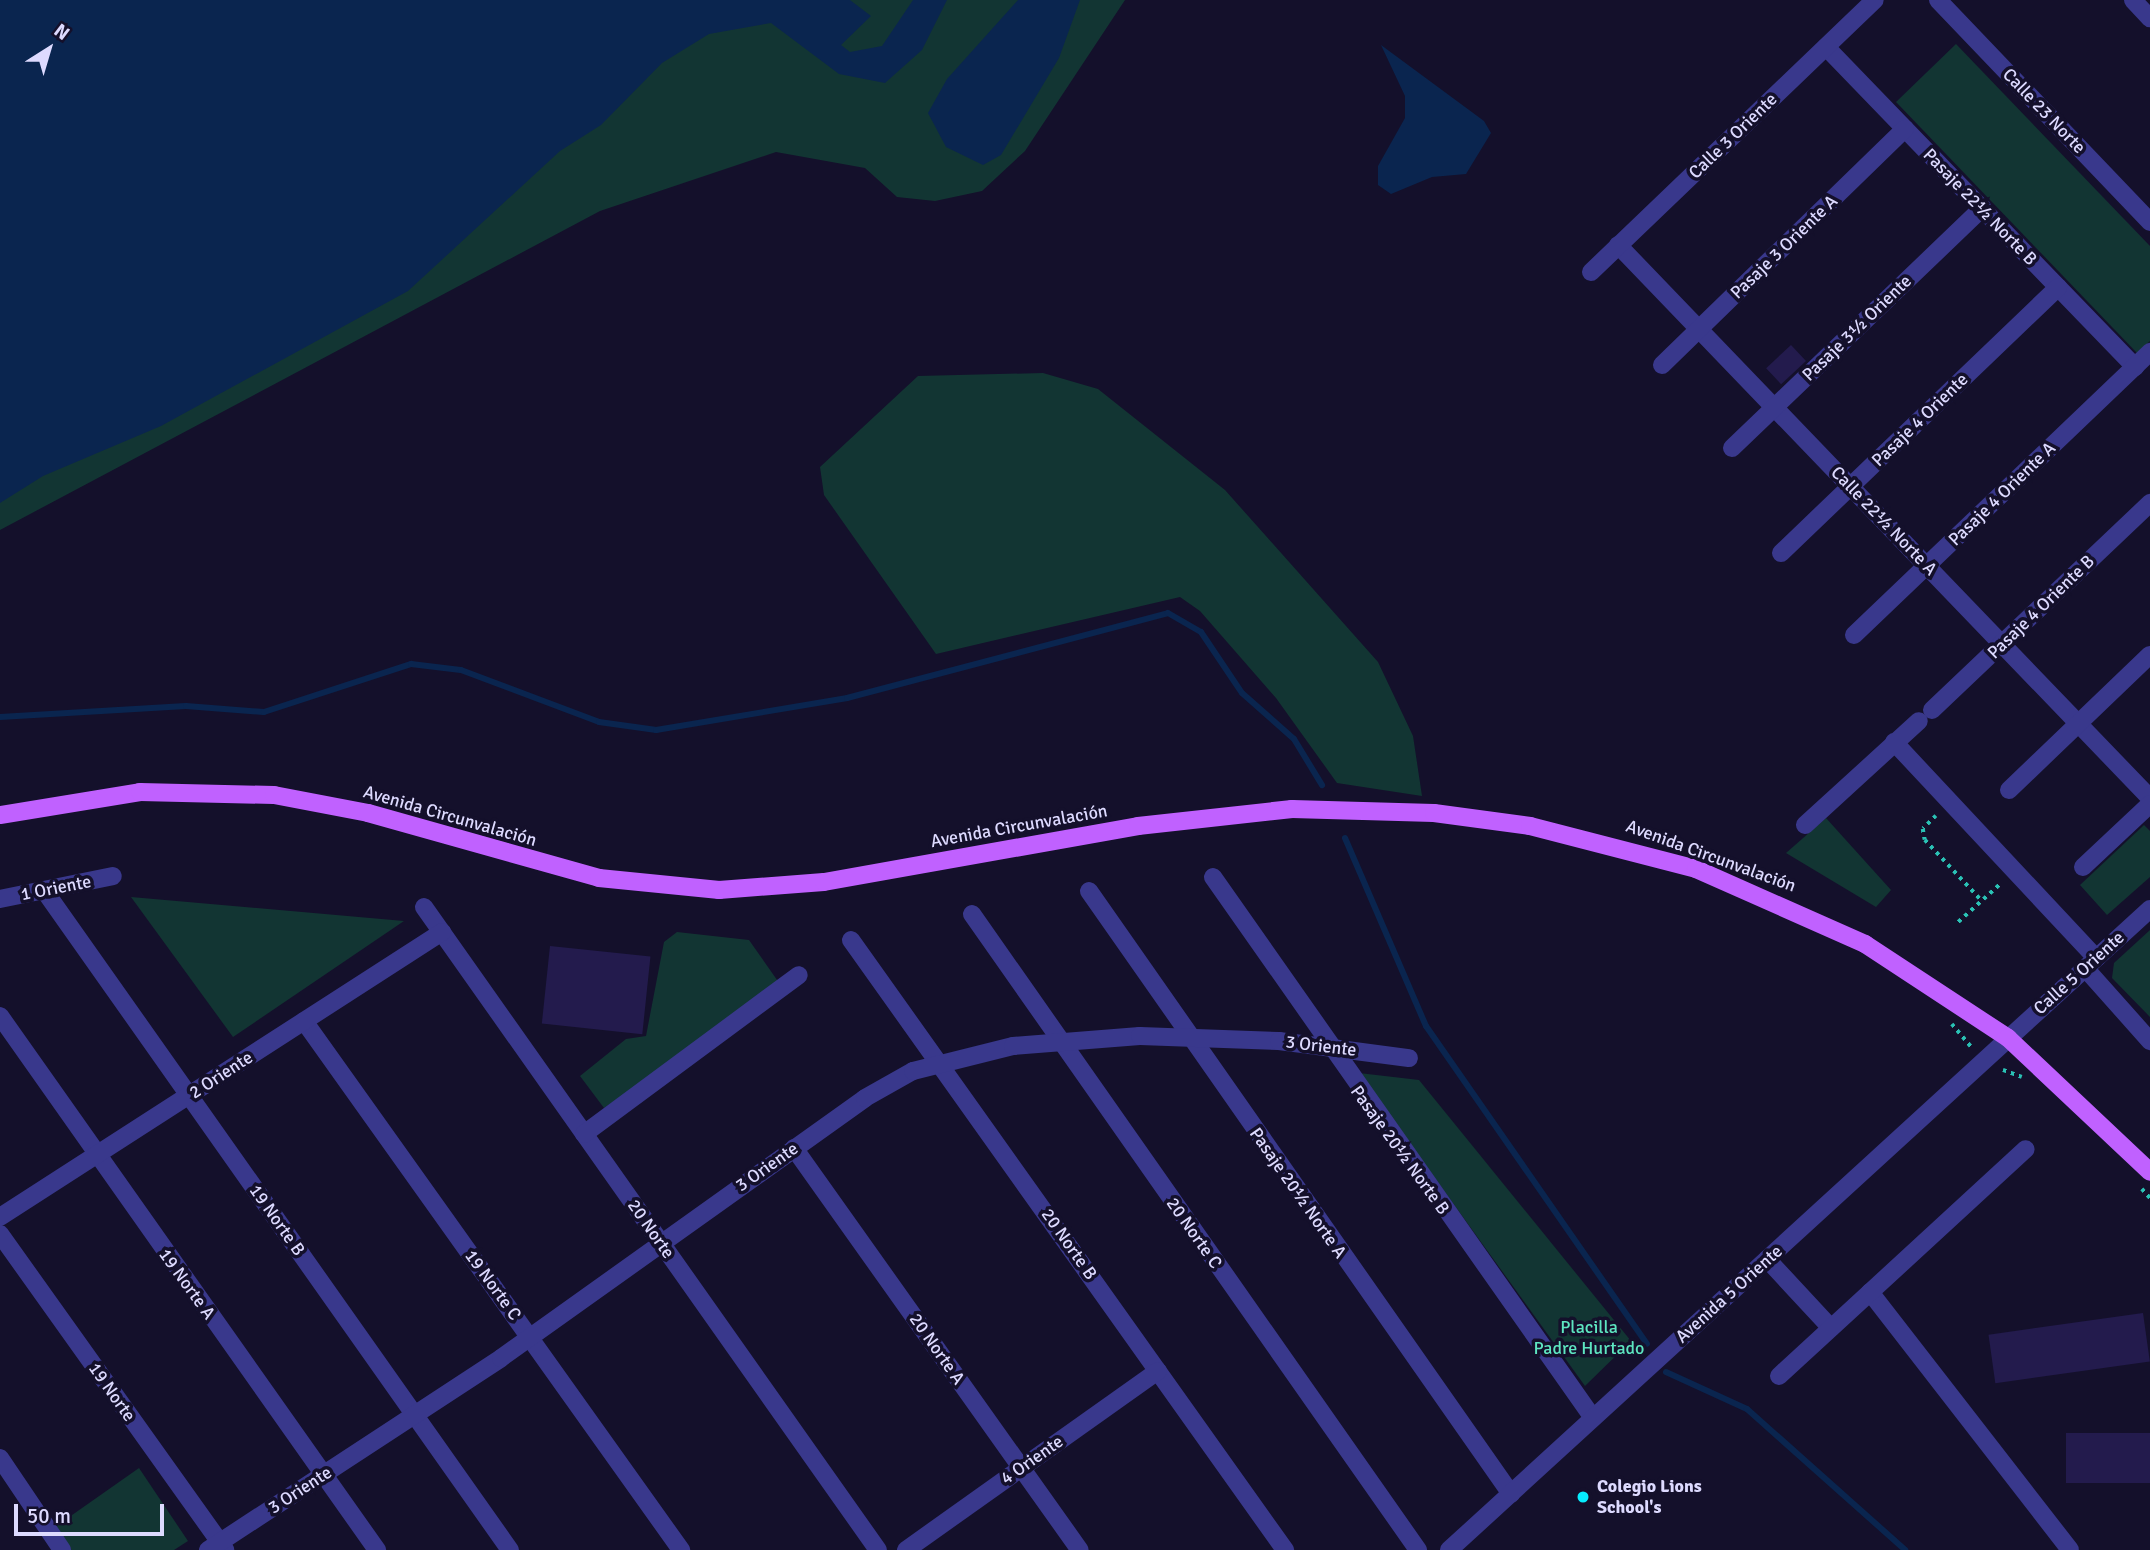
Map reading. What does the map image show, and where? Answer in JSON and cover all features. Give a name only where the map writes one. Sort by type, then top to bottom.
[{"type":"main road","name":"Avenida Circunvalación","points":[[0,815],[140,792],[274,795],[368,813],[599,878],[730,890],[824,882],[1207,817],[1292,809],[1434,813],[1586,837],[1743,886],[1865,944],[2008,1038],[2150,1172]]},
{"type":"street","name":"Calle 3 Oriente","points":[[1591,272],[1875,0]]},
{"type":"street","name":"Calle 23 Norte","points":[[1938,0],[2150,222]]},
{"type":"street","points":[[2133,0],[2150,18]]},
{"type":"street","name":"Pasaje 22½ Norte B","points":[[1826,47],[2135,367]]},
{"type":"street","name":"Pasaje 3 Oriente A","points":[[1662,365],[1905,129]]},
{"type":"street","name":"Pasaje 3½ Oriente","points":[[1732,448],[1982,208]]},
{"type":"street","name":"Calle 22½ Norte A","points":[[1618,245],[2150,798]]},
{"type":"street","name":"Pasaje 4 Oriente","points":[[1781,553],[2058,288]]},
{"type":"street","name":"Pasaje 4 Oriente A","points":[[1854,635],[2150,352]]},
{"type":"street","name":"Pasaje 4 Oriente B","points":[[1805,825],[1894,742],[1926,716],[2150,503]]},
{"type":"street","points":[[2010,790],[2150,655]]},
{"type":"street","points":[[1894,742],[2015,871],[2091,963],[2150,1041]]},
{"type":"street","points":[[2083,867],[2150,804]]},
{"type":"street","name":"1 Oriente","points":[[0,899],[113,876]]},
{"type":"street","name":"Pasaje 20½ Norte B","points":[[1213,877],[1326,1046],[1593,1418]]},
{"type":"street","name":"19 Norte B","points":[[44,890],[510,1550]]},
{"type":"street","name":"Pasaje 20½ Norte A","points":[[1089,891],[1188,1037],[1511,1494]]},
{"type":"street","name":"20 Norte","points":[[424,907],[878,1550]]},
{"type":"street","name":"Calle 5 Oriente","points":[[2008,1038],[2150,909]]},
{"type":"street","name":"20 Norte C","points":[[972,914],[1058,1041],[1418,1550]]},
{"type":"street","name":"2 Oriente","points":[[0,1217],[442,932]]},
{"type":"street","name":"20 Norte B","points":[[851,940],[1285,1550]]},
{"type":"street","points":[[584,1134],[799,975]]},
{"type":"street","name":"19 Norte A","points":[[0,1016],[377,1550]]},
{"type":"street","name":"19 Norte C","points":[[304,1021],[681,1550]]},
{"type":"street","name":"3 Oriente","points":[[218,1548],[530,1337],[888,1083],[939,1061],[1058,1041],[1188,1037],[1326,1046],[1409,1058]]},
{"type":"street","name":"Avenida 5 Oriente","points":[[1449,1550],[2008,1038]]},
{"type":"street","name":"20 Norte A","points":[[794,1148],[1080,1550]]},
{"type":"street","points":[[1779,1376],[2026,1149]]},
{"type":"street","name":"19 Norte","points":[[0,1234],[218,1548]]},
{"type":"street","points":[[1767,1259],[1830,1328]]},
{"type":"street","points":[[1870,1292],[2070,1550]]},
{"type":"street","name":"4 Oriente","points":[[906,1550],[1158,1371]]},
{"type":"street","points":[[0,1458],[62,1550]]},
{"type":"path","points":[[1950,802],[1923,829],[1925,840],[1982,901]]},
{"type":"path","points":[[1958,922],[2015,871]]},
{"type":"green space","points":[[0,0],[1125,0],[1025,151],[982,191],[935,201],[897,197],[865,168],[776,152],[600,211],[0,530]]},
{"type":"green space","points":[[1956,44],[2150,246],[2150,341],[2137,353],[1896,102]]},
{"type":"green space","points":[[1043,373],[1098,389],[1225,490],[1378,662],[1413,736],[1422,796],[1337,783],[1276,698],[1200,611],[1180,597],[936,654],[824,495],[820,467],[918,376]]},
{"type":"green space","points":[[1826,818],[1891,890],[1876,907],[1786,853]]},
{"type":"green space","points":[[2144,825],[2150,831],[2150,877],[2107,915],[2080,885]]},
{"type":"green space","points":[[131,897],[404,921],[233,1037]]},
{"type":"green space","points":[[2150,930],[2150,1017],[2112,978],[2114,963]]},
{"type":"green space","points":[[677,932],[749,940],[782,987],[604,1108],[580,1076],[626,1039],[646,1036],[664,942]]},
{"type":"green space","name":"Placilla Padre Hurtado","points":[[1359,1073],[1419,1080],[1631,1341],[1585,1386]]},
{"type":"green space","points":[[139,1468],[188,1541],[174,1550],[71,1550],[55,1527]]},
{"type":"water","points":[[0,0],[850,0],[871,16],[841,45],[850,52],[882,46],[913,0],[947,0],[922,50],[885,83],[839,74],[771,23],[709,34],[662,63],[601,125],[560,151],[408,291],[161,426],[43,476],[0,503]]},
{"type":"water","points":[[1018,0],[1080,0],[1059,58],[1001,155],[983,165],[946,147],[928,113],[947,79]]},
{"type":"water","points":[[1381,45],[1484,121],[1491,133],[1466,174],[1432,177],[1391,194],[1378,185],[1378,166],[1405,118],[1405,96]]},
{"type":"building","points":[[1791,345],[1806,361],[1781,384],[1766,368]]},
{"type":"building","points":[[550,946],[650,957],[642,1034],[542,1024]]},
{"type":"building","points":[[2143,1313],[2150,1362],[1995,1383],[1989,1335]]},
{"type":"building","points":[[2066,1433],[2150,1433],[2150,1483],[2066,1483]]},
{"type":"waterway","points":[[0,717],[186,706],[264,712],[411,664],[461,670],[599,722],[656,730],[847,698],[1168,613],[1201,632],[1242,693],[1294,739],[1322,785]]},
{"type":"waterway","points":[[1345,838],[1426,1026],[1647,1344]]},
{"type":"waterway","points":[[1666,1372],[1747,1409],[1905,1550]]},
{"type":"place","name":"Colegio Lions School's","points":[[1583,1497]]}]
